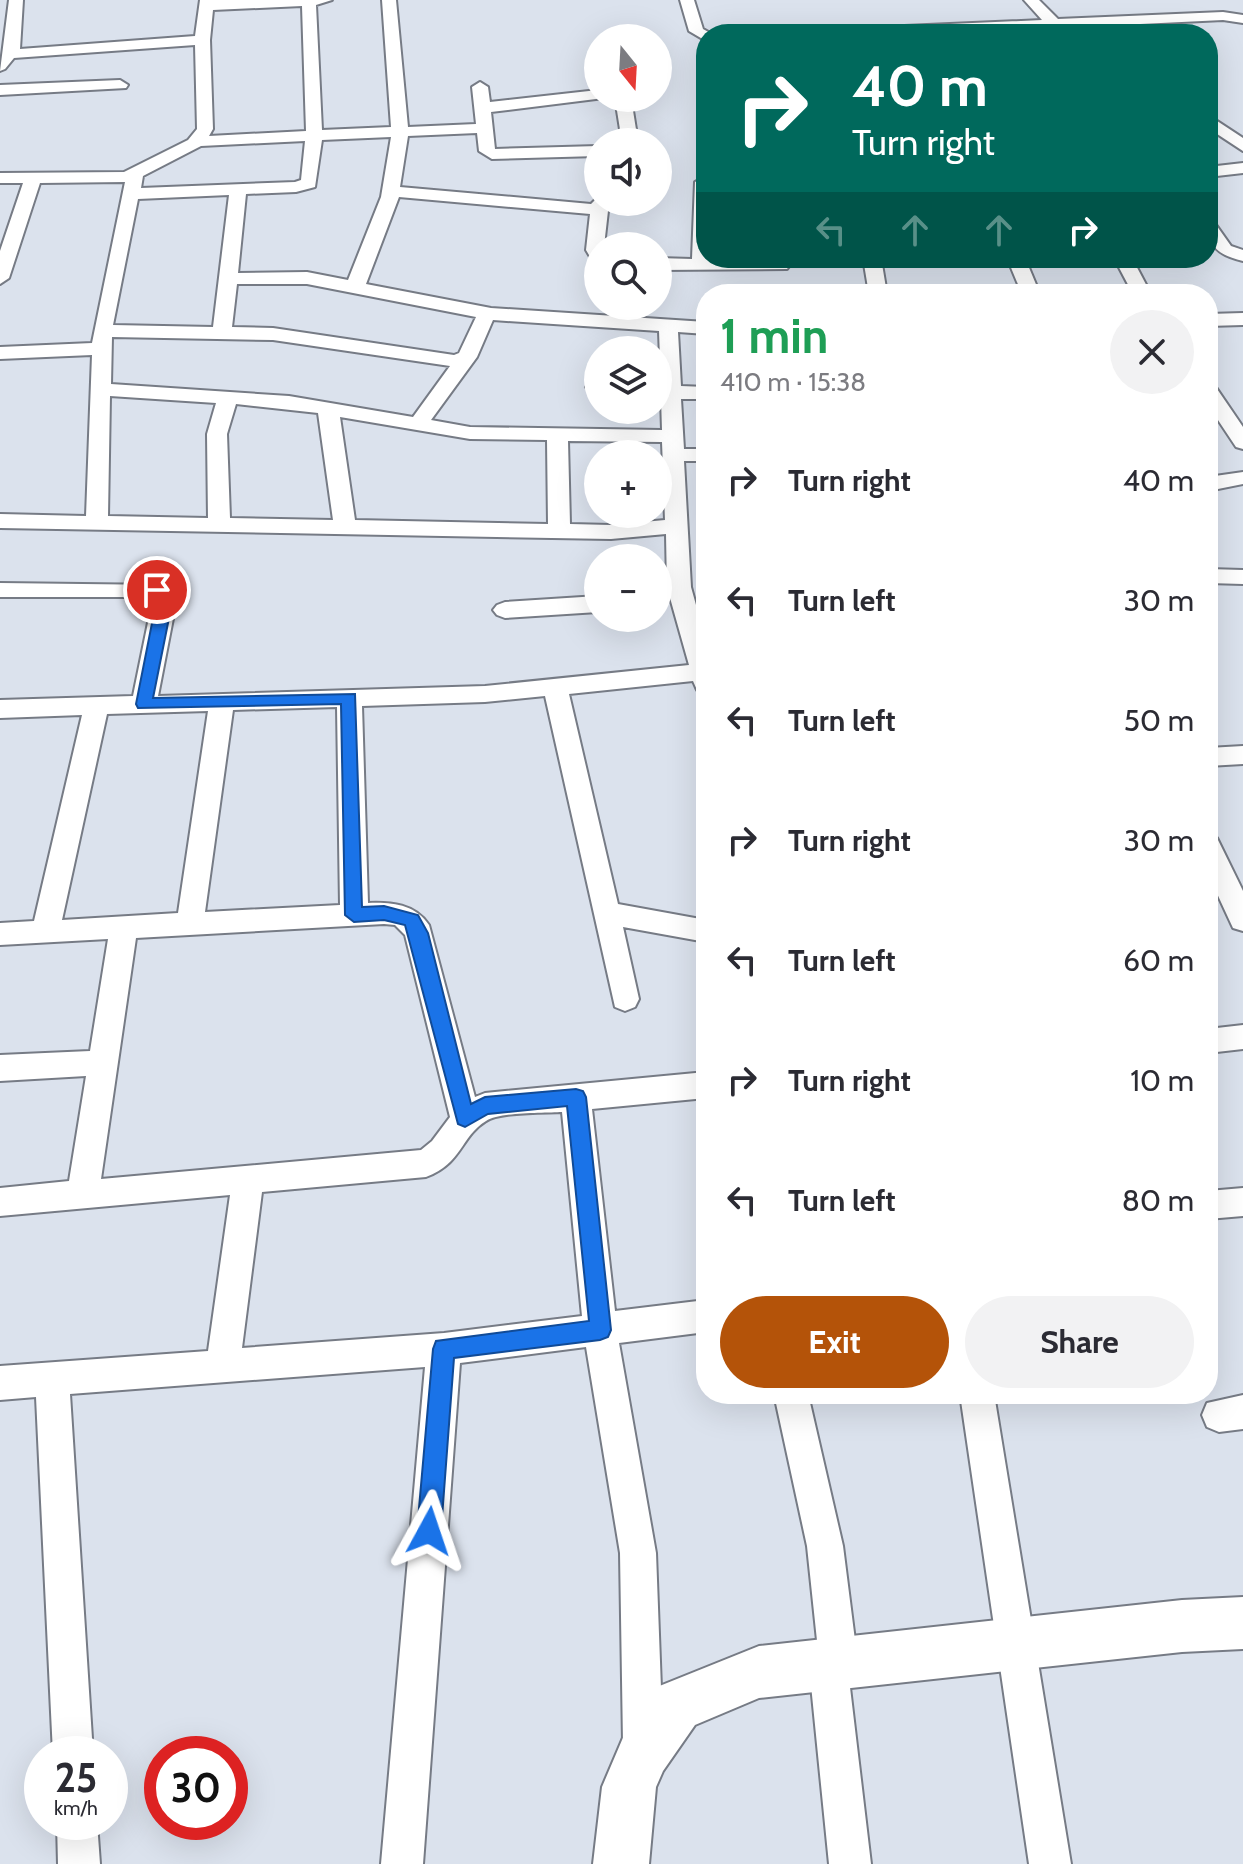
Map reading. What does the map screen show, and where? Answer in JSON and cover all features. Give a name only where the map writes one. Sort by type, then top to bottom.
[{"type":"street","points":[[199,141],[205,129],[202,40],[207,3],[326,0]]},
{"type":"street","points":[[355,287],[391,191],[400,132],[389,0]]},
{"type":"street","points":[[687,0],[696,31]]},
{"type":"street","points":[[1031,0],[1054,24]]},
{"type":"street","points":[[1227,0],[1242,19]]},
{"type":"street","points":[[129,194],[238,190],[309,183],[314,136],[309,1]]},
{"type":"street","points":[[4,60],[12,50],[11,8]]},
{"type":"street","points":[[1171,24],[1223,16],[1242,19]]},
{"type":"street","points":[[0,90],[123,67],[202,40]]},
{"type":"street","points":[[4,60],[123,67]]},
{"type":"street","points":[[117,107],[123,67]]},
{"type":"street","points":[[480,87],[487,151],[492,154],[584,151]]},
{"type":"street","points":[[482,108],[584,97]]},
{"type":"street","points":[[1218,127],[1243,146]]},
{"type":"street","points":[[0,178],[120,178],[135,174],[199,141],[485,128]]},
{"type":"street","points":[[1218,171],[1243,168]]},
{"type":"street","points":[[97,523],[102,340],[135,174]]},
{"type":"street","points":[[0,278],[33,178]]},
{"type":"street","points":[[222,333],[238,190]]},
{"type":"street","points":[[391,191],[584,205]]},
{"type":"street","points":[[1218,240],[1225,250],[1243,256]]},
{"type":"street","points":[[672,264],[696,265]]},
{"type":"street","points":[[228,279],[299,277],[487,313],[696,327]]},
{"type":"street","points":[[418,424],[465,359],[487,313]]},
{"type":"street","points":[[1218,320],[1243,319]]},
{"type":"street","points":[[667,336],[668,325]]},
{"type":"street","points":[[0,353],[102,340],[222,333],[273,334],[455,361],[465,359]]},
{"type":"street","points":[[100,389],[328,408],[470,433],[609,440]]},
{"type":"street","points":[[672,392],[696,393]]},
{"type":"street","points":[[219,525],[218,428],[228,398]]},
{"type":"street","points":[[1218,405],[1243,443]]},
{"type":"street","points":[[328,408],[345,527]]},
{"type":"street","points":[[557,435],[559,531]]},
{"type":"street","points":[[672,446],[696,452]]},
{"type":"street","points":[[672,462],[676,526],[672,575]]},
{"type":"street","points":[[1218,482],[1243,478]]},
{"type":"street","points":[[0,521],[611,532],[676,526]]},
{"type":"street","points":[[1218,576],[1243,577]]},
{"type":"street","points":[[0,590],[145,588],[163,595],[144,704]]},
{"type":"street","points":[[505,610],[584,605]]},
{"type":"street","points":[[672,605],[696,660]]},
{"type":"street","points":[[0,709],[485,694],[696,678]]},
{"type":"street","points":[[555,687],[625,999]]},
{"type":"street","points":[[349,698],[354,915]]},
{"type":"street","points":[[190,923],[222,702]]},
{"type":"street","points":[[46,931],[96,706]]},
{"type":"street","points":[[1218,756],[1243,755]]},
{"type":"street","points":[[1218,866],[1243,920]]},
{"type":"street","points":[[0,934],[384,913],[412,920],[419,933],[465,1118]]},
{"type":"street","points":[[606,913],[696,929]]},
{"type":"street","points":[[83,1195],[124,927]]},
{"type":"street","points":[[1218,1040],[1243,1037]]},
{"type":"street","points":[[0,1068],[103,1063]]},
{"type":"street","points":[[0,1202],[426,1163],[448,1149],[465,1118],[485,1106],[696,1086]]},
{"type":"street","points":[[576,1097],[600,1330],[638,1553],[644,1752]]},
{"type":"street","points":[[223,1366],[248,1180]]},
{"type":"street","points":[[1218,1204],[1243,1202]]},
{"type":"street","points":[[0,1383],[444,1349],[696,1317]]},
{"type":"street","points":[[402,1864],[444,1349]]},
{"type":"street","points":[[52,1379],[72,1736]]},
{"type":"street","points":[[793,1404],[825,1546],[850,1864]]},
{"type":"street","points":[[979,1404],[1050,1864]]},
{"type":"street","points":[[621,1864],[629,1787],[644,1752],[676,1706],[759,1672],[1182,1626],[1243,1623]]},
{"type":"street","points":[[78,1840],[79,1864]]},
{"type":"route","points":[[157,590],[163,595],[164,603],[144,704],[349,698],[354,915],[384,913],[412,920],[419,933],[465,1118],[485,1106],[576,1097],[600,1330],[444,1349],[429,1531]]}]
